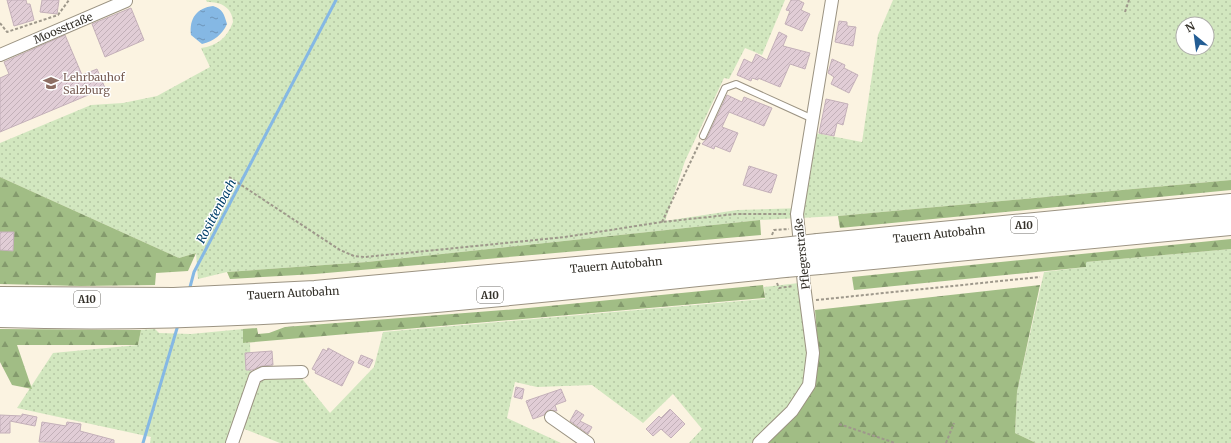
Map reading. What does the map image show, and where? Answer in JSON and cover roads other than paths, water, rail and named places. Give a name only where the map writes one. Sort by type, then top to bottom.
[{"type":"highway","name":"Tauern Autobahn","points":[[0,316],[197,307],[314,310],[422,302],[1231,205]]},
{"type":"highway","name":"Tauern Autobahn","points":[[819,254],[1231,224]]},
{"type":"highway","name":"Tauern Autobahn","points":[[0,298],[171,308]]},
{"type":"street","name":"Pflegerstraße","points":[[759,443],[792,411],[809,385],[813,353],[797,214],[832,0]]},
{"type":"street","name":"Moosstraße","points":[[0,55],[126,1]]},
{"type":"street","points":[[232,443],[255,377],[263,373],[302,372]]},
{"type":"street","points":[[551,417],[588,443]]},
{"type":"lane","points":[[703,136],[725,88],[728,85],[736,84],[813,119]]},
{"type":"water","points":[[213,6],[223,12],[227,24],[217,37],[202,44],[191,35],[191,24],[198,12],[207,7]]},
{"type":"waterway","name":"Rosittenbach","points":[[189,291],[194,272],[336,0]]},
{"type":"waterway","name":"Rosittenbach","points":[[143,443],[178,325]]},
{"type":"place","name":"Lehrbauhof Salzburg","points":[[51,83]]}]
